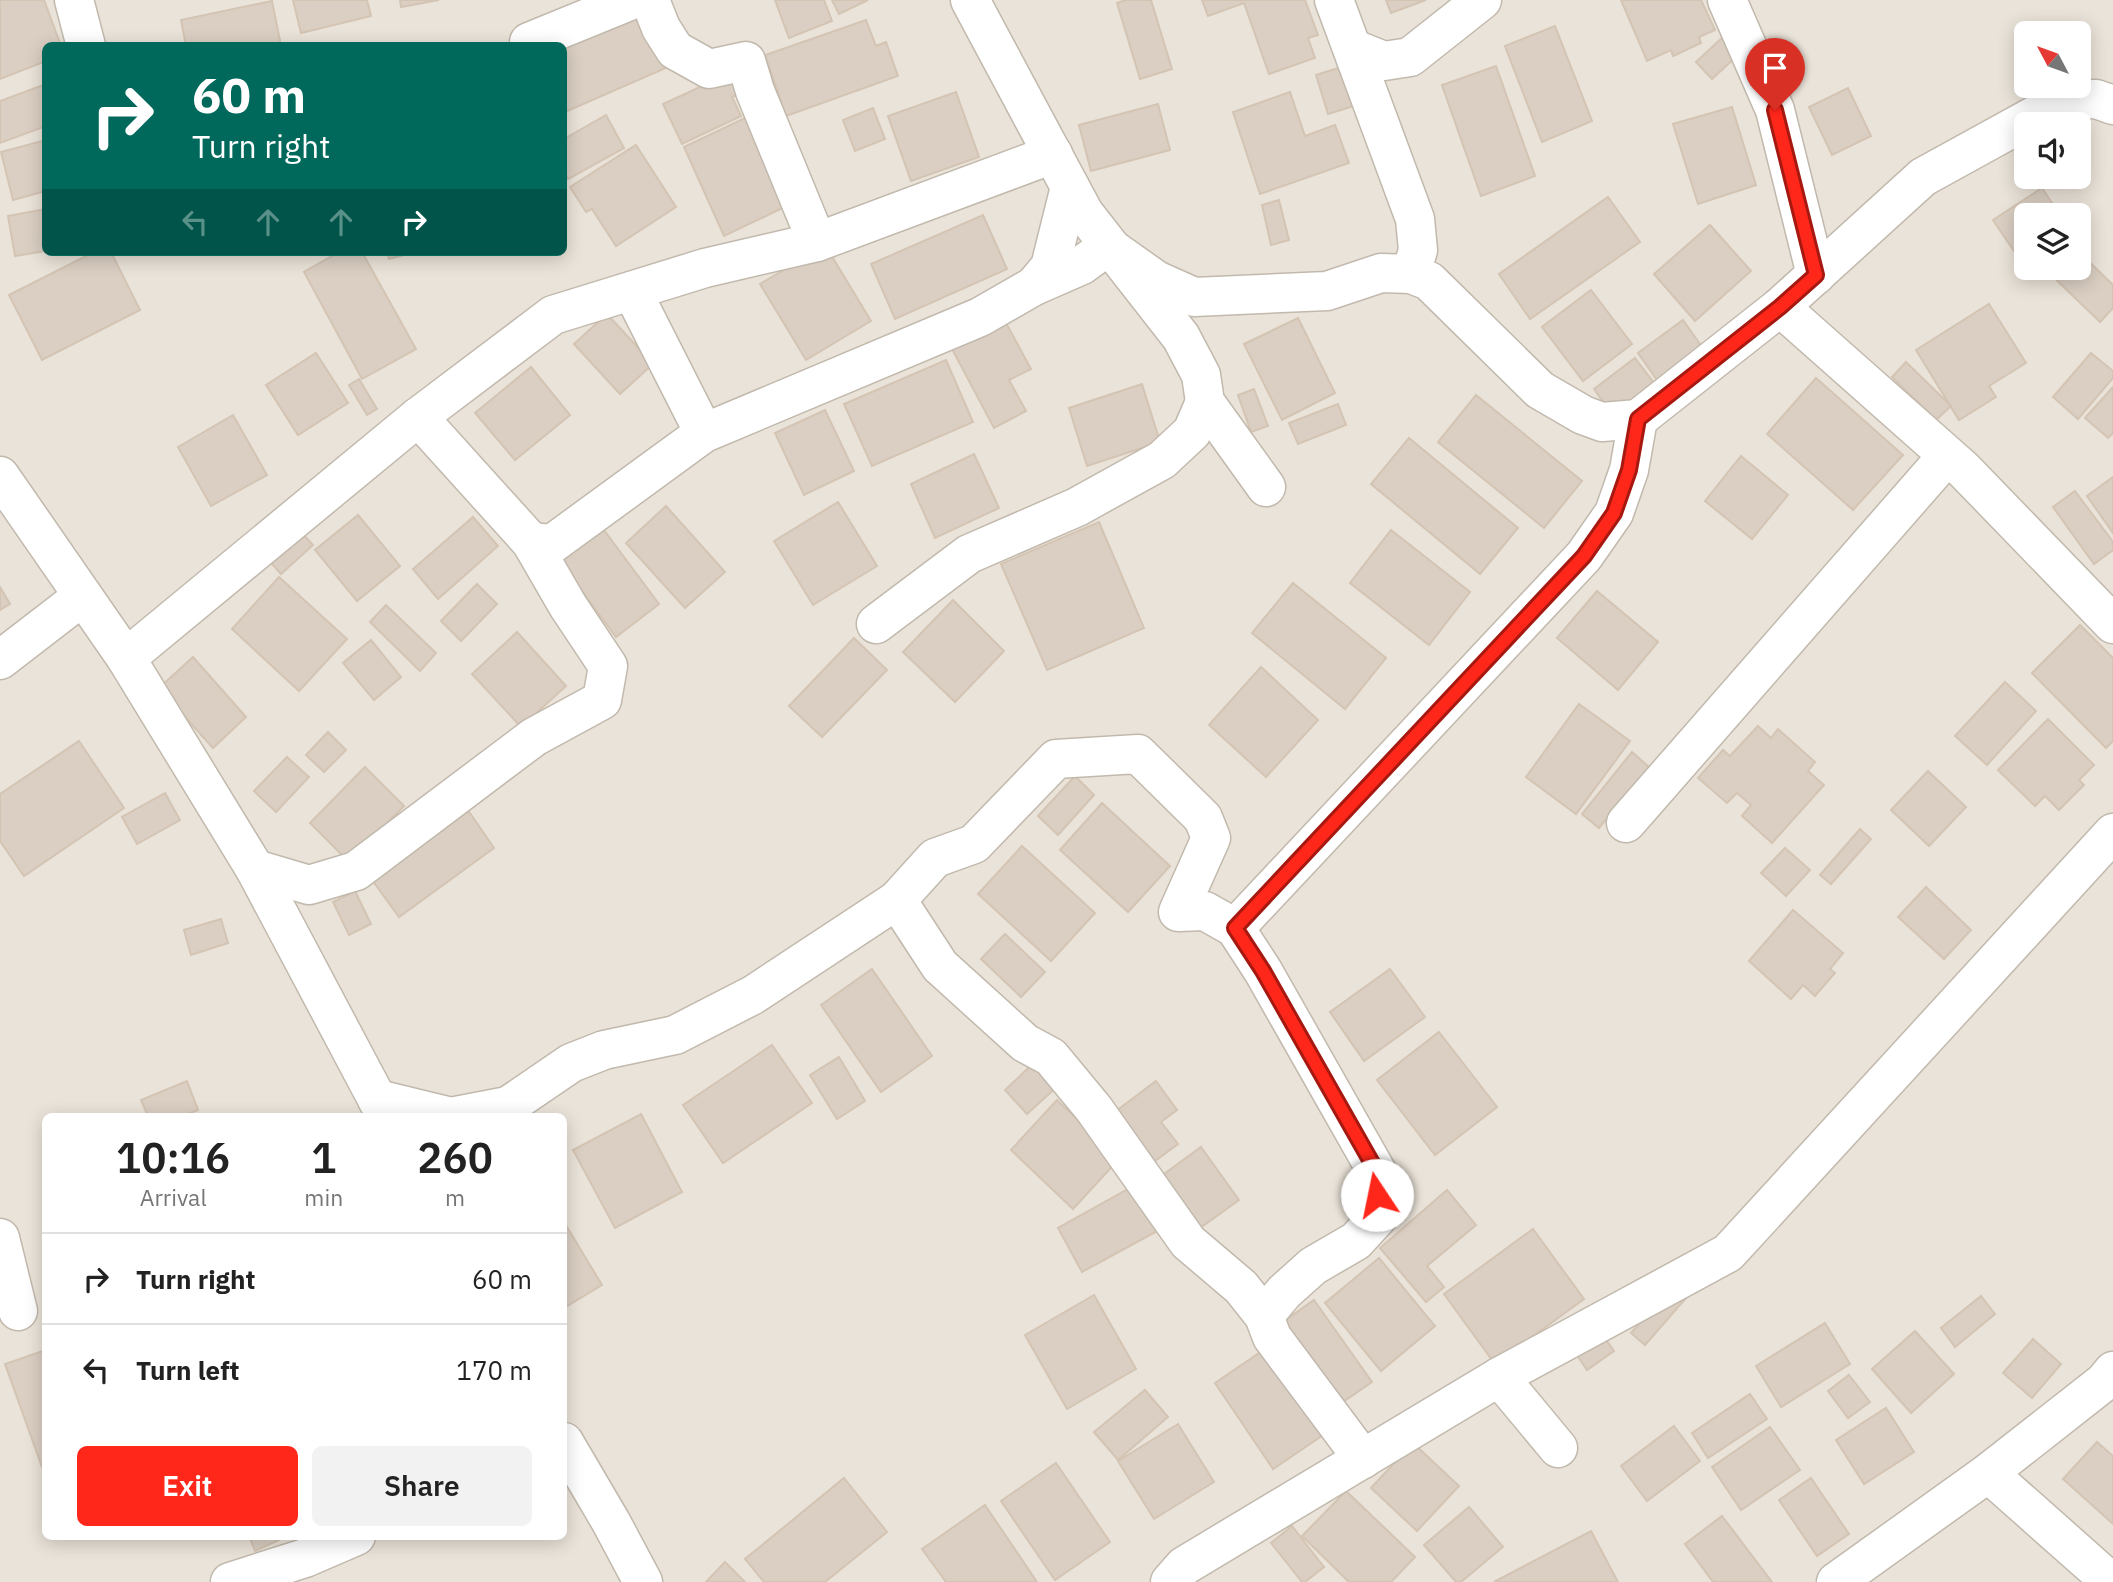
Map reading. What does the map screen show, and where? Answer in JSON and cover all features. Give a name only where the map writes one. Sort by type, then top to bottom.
[{"type":"street","points":[[74,0],[85,42]]},
{"type":"street","points":[[529,42],[632,0]]},
{"type":"street","points":[[650,0],[661,28],[675,50],[709,69],[746,61],[755,91],[817,242]]},
{"type":"street","points":[[971,0],[1084,213],[1181,337],[1202,375],[1205,402],[1266,487]]},
{"type":"street","points":[[1334,0],[1415,219],[1418,250],[1411,274]]},
{"type":"street","points":[[1354,49],[1384,61],[1410,57],[1482,0]]},
{"type":"street","points":[[1727,0],[1775,110],[1816,275]]},
{"type":"street","points":[[1108,246],[1156,281],[1194,297],[1327,291],[1381,273],[1411,274],[1429,281],[1540,390],[1583,415],[1602,422],[1638,419],[1780,307],[1923,177],[2063,100],[2096,99],[2113,106]]},
{"type":"street","points":[[126,658],[418,417],[553,316],[705,268],[817,242],[1061,170]]},
{"type":"street","points":[[1034,286],[1050,267],[1061,170]]},
{"type":"street","points":[[531,542],[552,544],[704,433],[981,317],[1034,286],[1082,265],[1108,246]]},
{"type":"street","points":[[632,291],[704,433]]},
{"type":"street","points":[[1780,307],[1947,456],[2113,624]]},
{"type":"street","points":[[876,624],[969,554],[1077,507],[1161,460],[1192,432],[1205,402]]},
{"type":"street","points":[[255,869],[309,885],[356,871],[534,737],[602,700],[608,666],[568,607],[531,542],[418,417]]},
{"type":"street","points":[[1235,928],[1584,556],[1614,513],[1629,470],[1638,419]]},
{"type":"street","points":[[1626,823],[1947,456]]},
{"type":"street","points":[[0,476],[126,658],[255,869],[381,1108],[422,1113]]},
{"type":"street","points":[[0,660],[83,596]]},
{"type":"street","points":[[470,1113],[508,1105],[571,1063],[604,1050],[675,1035],[753,995],[897,900],[935,858],[974,844],[1056,759],[1138,754],[1203,818],[1211,838],[1178,912],[1205,911],[1235,928],[1263,971],[1377,1172],[1378,1217],[1356,1241],[1313,1266],[1284,1292],[1264,1316]]},
{"type":"street","points":[[1170,1582],[1184,1566],[1499,1377],[1728,1253],[2113,833]]},
{"type":"street","points":[[897,900],[940,966],[1026,1043],[1051,1057],[1094,1109],[1188,1242],[1241,1287],[1264,1316],[1272,1337],[1363,1459]]},
{"type":"street","points":[[0,1238],[21,1313]]},
{"type":"street","points":[[1836,1582],[1988,1473],[2104,1382],[2113,1371]]},
{"type":"street","points":[[1499,1377],[1558,1448]]},
{"type":"street","points":[[567,1447],[643,1582]]},
{"type":"street","points":[[1988,1473],[2111,1582]]},
{"type":"street","points":[[230,1582],[305,1558],[347,1540]]},
{"type":"shaded area","points":[[0,0],[2113,0],[2113,1582],[0,1582]]},
{"type":"building","points":[[0,0],[44,0],[60,42],[42,42],[42,63],[0,79]]},
{"type":"building","points":[[293,0],[367,0],[371,16],[301,33]]},
{"type":"building","points":[[400,0],[439,0],[401,7]]},
{"type":"building","points":[[775,0],[824,0],[832,21],[789,38]]},
{"type":"building","points":[[832,0],[868,0],[839,14]]},
{"type":"building","points":[[1126,0],[1151,0],[1172,69],[1140,79],[1117,3]]},
{"type":"building","points":[[1202,0],[1305,0],[1318,35],[1308,38],[1315,58],[1269,74],[1244,3],[1208,16]]},
{"type":"building","points":[[1386,0],[1426,0],[1391,13]]},
{"type":"building","points":[[1621,0],[1701,0],[1715,30],[1699,37],[1701,43],[1673,56],[1671,50],[1647,61]]},
{"type":"building","points":[[272,1],[280,42],[185,42],[181,20]]},
{"type":"building","points":[[642,5],[668,67],[567,111],[567,44]]},
{"type":"building","points":[[866,20],[876,46],[886,42],[898,76],[786,116],[765,55]]},
{"type":"building","points":[[1555,26],[1592,121],[1542,142],[1505,46]]},
{"type":"building","points":[[1724,36],[1740,53],[1712,79],[1696,62]]},
{"type":"building","points":[[1348,65],[1360,104],[1328,114],[1316,75]]},
{"type":"building","points":[[1496,66],[1535,176],[1481,196],[1442,85]]},
{"type":"building","points":[[741,68],[750,89],[732,97],[741,116],[682,144],[663,104]]},
{"type":"building","points":[[42,85],[42,127],[0,143],[0,101]]},
{"type":"building","points":[[1848,88],[1871,136],[1832,155],[1809,107]]},
{"type":"building","points":[[956,92],[979,157],[911,181],[888,116]]},
{"type":"building","points":[[1290,92],[1305,136],[1335,125],[1349,163],[1260,194],[1233,112]]},
{"type":"building","points":[[1158,104],[1170,150],[1091,171],[1079,125]]},
{"type":"building","points":[[1732,107],[1756,185],[1698,204],[1673,124]]},
{"type":"building","points":[[873,108],[885,139],[855,151],[843,120]]},
{"type":"building","points":[[606,115],[624,148],[568,179],[567,137]]},
{"type":"building","points":[[749,116],[789,205],[724,236],[684,147]]},
{"type":"building","points":[[42,141],[42,192],[13,200],[1,152]]},
{"type":"building","points":[[636,145],[676,207],[616,246],[592,209],[586,212],[570,187]]},
{"type":"building","points":[[2043,189],[2052,203],[2019,203]]},
{"type":"building","points":[[1608,197],[1640,242],[1530,319],[1499,274]]},
{"type":"building","points":[[1279,200],[1289,240],[1271,245],[1262,205]]},
{"type":"building","points":[[2014,206],[2014,251],[1993,220]]},
{"type":"building","points":[[42,210],[42,252],[15,256],[8,216]]},
{"type":"building","points":[[983,215],[1007,269],[895,319],[871,264]]},
{"type":"building","points":[[1710,225],[1751,271],[1695,321],[1654,274]]},
{"type":"building","points":[[825,245],[871,321],[806,360],[760,284]]},
{"type":"building","points":[[86,256],[113,256],[140,310],[42,360],[9,295]]},
{"type":"building","points":[[332,256],[364,256],[416,349],[362,379],[304,272]]},
{"type":"building","points":[[2091,264],[2113,285],[2113,308],[2100,322],[2056,280],[2091,280]]},
{"type":"building","points":[[1591,290],[1632,344],[1583,381],[1542,327]]},
{"type":"building","points":[[1989,304],[2026,363],[1989,386],[1996,397],[1959,420],[1916,350]]},
{"type":"building","points":[[607,314],[653,364],[620,394],[574,344]]},
{"type":"building","points":[[1298,318],[1335,393],[1282,420],[1244,344]]},
{"type":"building","points":[[1683,320],[1702,347],[1657,380],[1638,353]]},
{"type":"building","points":[[1005,321],[1031,369],[1009,380],[1026,411],[994,428],[952,349]]},
{"type":"building","points":[[316,353],[348,403],[298,435],[266,385]]},
{"type":"building","points":[[2091,353],[2113,371],[2113,378],[2078,419],[2053,397]]},
{"type":"building","points":[[1635,358],[1654,383],[1612,414],[1594,389]]},
{"type":"building","points":[[946,360],[973,422],[872,466],[844,404]]},
{"type":"building","points":[[1906,362],[1951,406],[1936,420],[1892,377]]},
{"type":"building","points":[[531,367],[570,415],[515,460],[475,413]]},
{"type":"building","points":[[1816,378],[1903,455],[1853,510],[1767,434]]},
{"type":"building","points":[[359,379],[377,409],[367,415],[349,385]]},
{"type":"building","points":[[1142,384],[1160,442],[1087,466],[1069,408]]},
{"type":"building","points":[[2113,387],[2113,433],[2108,438],[2085,418]]},
{"type":"building","points":[[1254,389],[1268,426],[1251,432],[1238,395]]},
{"type":"building","points":[[1476,395],[1582,481],[1544,528],[1438,442]]},
{"type":"building","points":[[1338,404],[1346,425],[1298,444],[1289,423]]},
{"type":"building","points":[[825,410],[854,471],[804,495],[775,433]]},
{"type":"building","points":[[233,415],[267,475],[211,506],[178,447]]},
{"type":"building","points":[[1409,438],[1518,528],[1480,574],[1371,484]]},
{"type":"building","points":[[974,454],[999,508],[935,538],[911,484]]},
{"type":"building","points":[[1741,456],[1788,495],[1752,539],[1705,501]]},
{"type":"building","points":[[2113,477],[2113,533],[2087,496]]},
{"type":"building","points":[[2075,491],[2113,542],[2113,550],[2094,564],[2053,507]]},
{"type":"building","points":[[838,502],[877,566],[813,605],[774,541]]},
{"type":"building","points":[[666,506],[725,572],[685,608],[626,543]]},
{"type":"building","points":[[358,515],[400,566],[357,601],[315,550]]},
{"type":"building","points":[[473,517],[498,546],[438,599],[413,569]]},
{"type":"building","points":[[598,522],[659,604],[616,637],[555,555]]},
{"type":"building","points":[[1099,522],[1144,628],[1047,670],[1001,564]]},
{"type":"building","points":[[297,528],[313,545],[281,574],[266,557]]},
{"type":"building","points":[[1391,530],[1470,592],[1429,645],[1350,583]]},
{"type":"building","points":[[279,577],[347,639],[299,691],[232,629]]},
{"type":"building","points":[[1293,583],[1386,658],[1345,709],[1252,633]]},
{"type":"building","points":[[477,584],[497,604],[461,641],[441,621]]},
{"type":"building","points":[[0,587],[10,604],[0,610]]},
{"type":"building","points":[[1597,591],[1658,642],[1618,690],[1557,638]]},
{"type":"building","points":[[953,600],[1004,651],[955,702],[903,652]]},
{"type":"building","points":[[386,605],[436,653],[420,671],[370,622]]},
{"type":"building","points":[[2080,625],[2113,658],[2113,741],[2106,748],[2032,673]]},
{"type":"building","points":[[517,632],[566,686],[521,727],[472,674]]},
{"type":"building","points":[[854,638],[887,670],[822,737],[789,706]]},
{"type":"building","points":[[371,640],[401,677],[374,700],[343,663]]},
{"type":"building","points":[[193,657],[246,717],[213,748],[159,688]]},
{"type":"building","points":[[1261,667],[1318,720],[1266,777],[1209,725]]},
{"type":"building","points":[[2005,682],[2036,711],[1987,765],[1955,736]]},
{"type":"building","points":[[1579,704],[1630,741],[1576,814],[1526,777]]},
{"type":"building","points":[[2048,719],[2094,765],[2079,780],[2084,785],[2059,810],[2045,796],[2035,806],[1998,770]]},
{"type":"building","points":[[1758,726],[1771,738],[1778,729],[1815,762],[1808,771],[1824,785],[1772,843],[1742,816],[1751,805],[1737,793],[1727,803],[1698,778],[1723,750],[1730,756]]},
{"type":"building","points":[[328,732],[346,750],[324,772],[306,755]]},
{"type":"building","points":[[79,741],[124,808],[24,876],[0,841],[0,794]]},
{"type":"building","points":[[1632,752],[1649,767],[1599,828],[1582,814]]},
{"type":"building","points":[[287,757],[309,777],[276,812],[254,791]]},
{"type":"building","points":[[365,767],[404,806],[349,862],[310,823]]},
{"type":"building","points":[[1928,771],[1966,807],[1929,846],[1891,810]]},
{"type":"building","points":[[1075,776],[1094,795],[1058,835],[1038,816]]},
{"type":"building","points":[[165,793],[180,820],[137,844],[122,817]]},
{"type":"building","points":[[463,803],[494,848],[399,917],[367,873]]},
{"type":"building","points":[[1102,803],[1170,866],[1128,912],[1060,850]]},
{"type":"building","points":[[1860,829],[1871,839],[1831,884],[1820,875]]},
{"type":"building","points":[[1022,846],[1095,913],[1051,961],[978,894]]},
{"type":"building","points":[[1785,848],[1810,870],[1786,896],[1761,873]]},
{"type":"building","points":[[1926,887],[1971,930],[1944,959],[1898,917]]},
{"type":"building","points":[[355,891],[371,924],[349,935],[333,902]]},
{"type":"building","points":[[1793,910],[1843,953],[1830,969],[1835,973],[1815,996],[1803,985],[1791,999],[1749,961]]},
{"type":"building","points":[[221,919],[228,943],[191,955],[184,930]]},
{"type":"building","points":[[1005,934],[1045,972],[1021,997],[981,959]]},
{"type":"building","points":[[872,969],[932,1056],[881,1092],[821,1005]]},
{"type":"building","points":[[1390,969],[1425,1017],[1364,1061],[1330,1012]]},
{"type":"building","points":[[1439,1032],[1497,1107],[1435,1155],[1377,1080]]},
{"type":"building","points":[[772,1045],[812,1103],[723,1163],[683,1105]]},
{"type":"building","points":[[839,1057],[865,1101],[837,1119],[810,1075]]},
{"type":"building","points":[[1038,1059],[1061,1083],[1027,1114],[1005,1090]]},
{"type":"building","points":[[187,1081],[198,1110],[190,1113],[147,1113],[141,1100]]},
{"type":"building","points":[[1156,1081],[1177,1110],[1161,1122],[1178,1144],[1140,1172],[1103,1121]]},
{"type":"building","points":[[1057,1100],[1119,1159],[1073,1209],[1011,1150]]},
{"type":"building","points":[[641,1114],[682,1192],[615,1228],[573,1150]]},
{"type":"building","points":[[1201,1147],[1239,1200],[1186,1238],[1149,1185]]},
{"type":"building","points":[[1135,1185],[1159,1230],[1082,1272],[1058,1228]]},
{"type":"building","points":[[1447,1190],[1476,1225],[1427,1266],[1444,1287],[1426,1302],[1380,1248]]},
{"type":"building","points":[[567,1227],[602,1285],[567,1306]]},
{"type":"building","points":[[1533,1229],[1584,1299],[1495,1364],[1444,1294]]},
{"type":"building","points":[[1379,1258],[1435,1326],[1381,1371],[1325,1303]]},
{"type":"building","points":[[1672,1286],[1686,1298],[1645,1345],[1631,1333]]},
{"type":"building","points":[[1094,1295],[1136,1369],[1067,1409],[1025,1335]]},
{"type":"building","points":[[1981,1296],[1995,1314],[1955,1347],[1941,1328]]},
{"type":"building","points":[[1314,1300],[1372,1382],[1337,1406],[1280,1324]]},
{"type":"building","points":[[1825,1323],[1850,1364],[1781,1407],[1756,1366]]},
{"type":"building","points":[[1915,1331],[1954,1374],[1911,1413],[1872,1369]]},
{"type":"building","points":[[1601,1333],[1614,1351],[1587,1370],[1575,1352]]},
{"type":"building","points":[[2033,1339],[2061,1364],[2032,1398],[2003,1373]]},
{"type":"building","points":[[1268,1347],[1326,1433],[1273,1469],[1215,1383]]},
{"type":"building","points":[[42,1351],[42,1467],[5,1364]]},
{"type":"building","points":[[1849,1375],[1870,1402],[1848,1418],[1828,1391]]},
{"type":"building","points":[[1145,1390],[1168,1417],[1118,1460],[1094,1432]]},
{"type":"building","points":[[1750,1394],[1767,1419],[1708,1458],[1692,1433]]},
{"type":"building","points":[[1886,1408],[1914,1452],[1864,1484],[1836,1440]]},
{"type":"building","points":[[1178,1424],[1214,1482],[1154,1519],[1118,1461]]},
{"type":"building","points":[[1674,1426],[1700,1461],[1647,1501],[1621,1466]]},
{"type":"building","points":[[1770,1427],[1800,1470],[1741,1510],[1712,1467]]},
{"type":"building","points":[[2097,1442],[2113,1456],[2113,1524],[2063,1479]]},
{"type":"building","points":[[1413,1443],[1459,1486],[1417,1531],[1371,1488]]},
{"type":"building","points":[[1056,1463],[1110,1542],[1055,1580],[1001,1501]]},
{"type":"building","points":[[844,1478],[887,1532],[825,1582],[764,1582],[745,1559]]},
{"type":"building","points":[[1811,1478],[1849,1534],[1817,1556],[1779,1500]]},
{"type":"building","points":[[1346,1491],[1415,1557],[1391,1582],[1349,1582],[1302,1536]]},
{"type":"building","points":[[985,1505],[1037,1582],[946,1582],[922,1549]]},
{"type":"building","points":[[1469,1507],[1503,1547],[1461,1582],[1456,1582],[1424,1545]]},
{"type":"building","points":[[1722,1516],[1772,1582],[1713,1582],[1685,1544]]},
{"type":"building","points":[[1292,1526],[1324,1567],[1305,1582],[1302,1582],[1271,1543]]},
{"type":"building","points":[[1591,1531],[1618,1582],[1494,1582]]},
{"type":"building","points":[[251,1540],[279,1540],[255,1551]]},
{"type":"building","points":[[725,1562],[745,1582],[706,1582]]},
{"type":"route","points":[[1377,1195],[1377,1172],[1263,971],[1235,928],[1584,556],[1614,513],[1629,470],[1638,419],[1780,307],[1816,275],[1775,110]]}]
